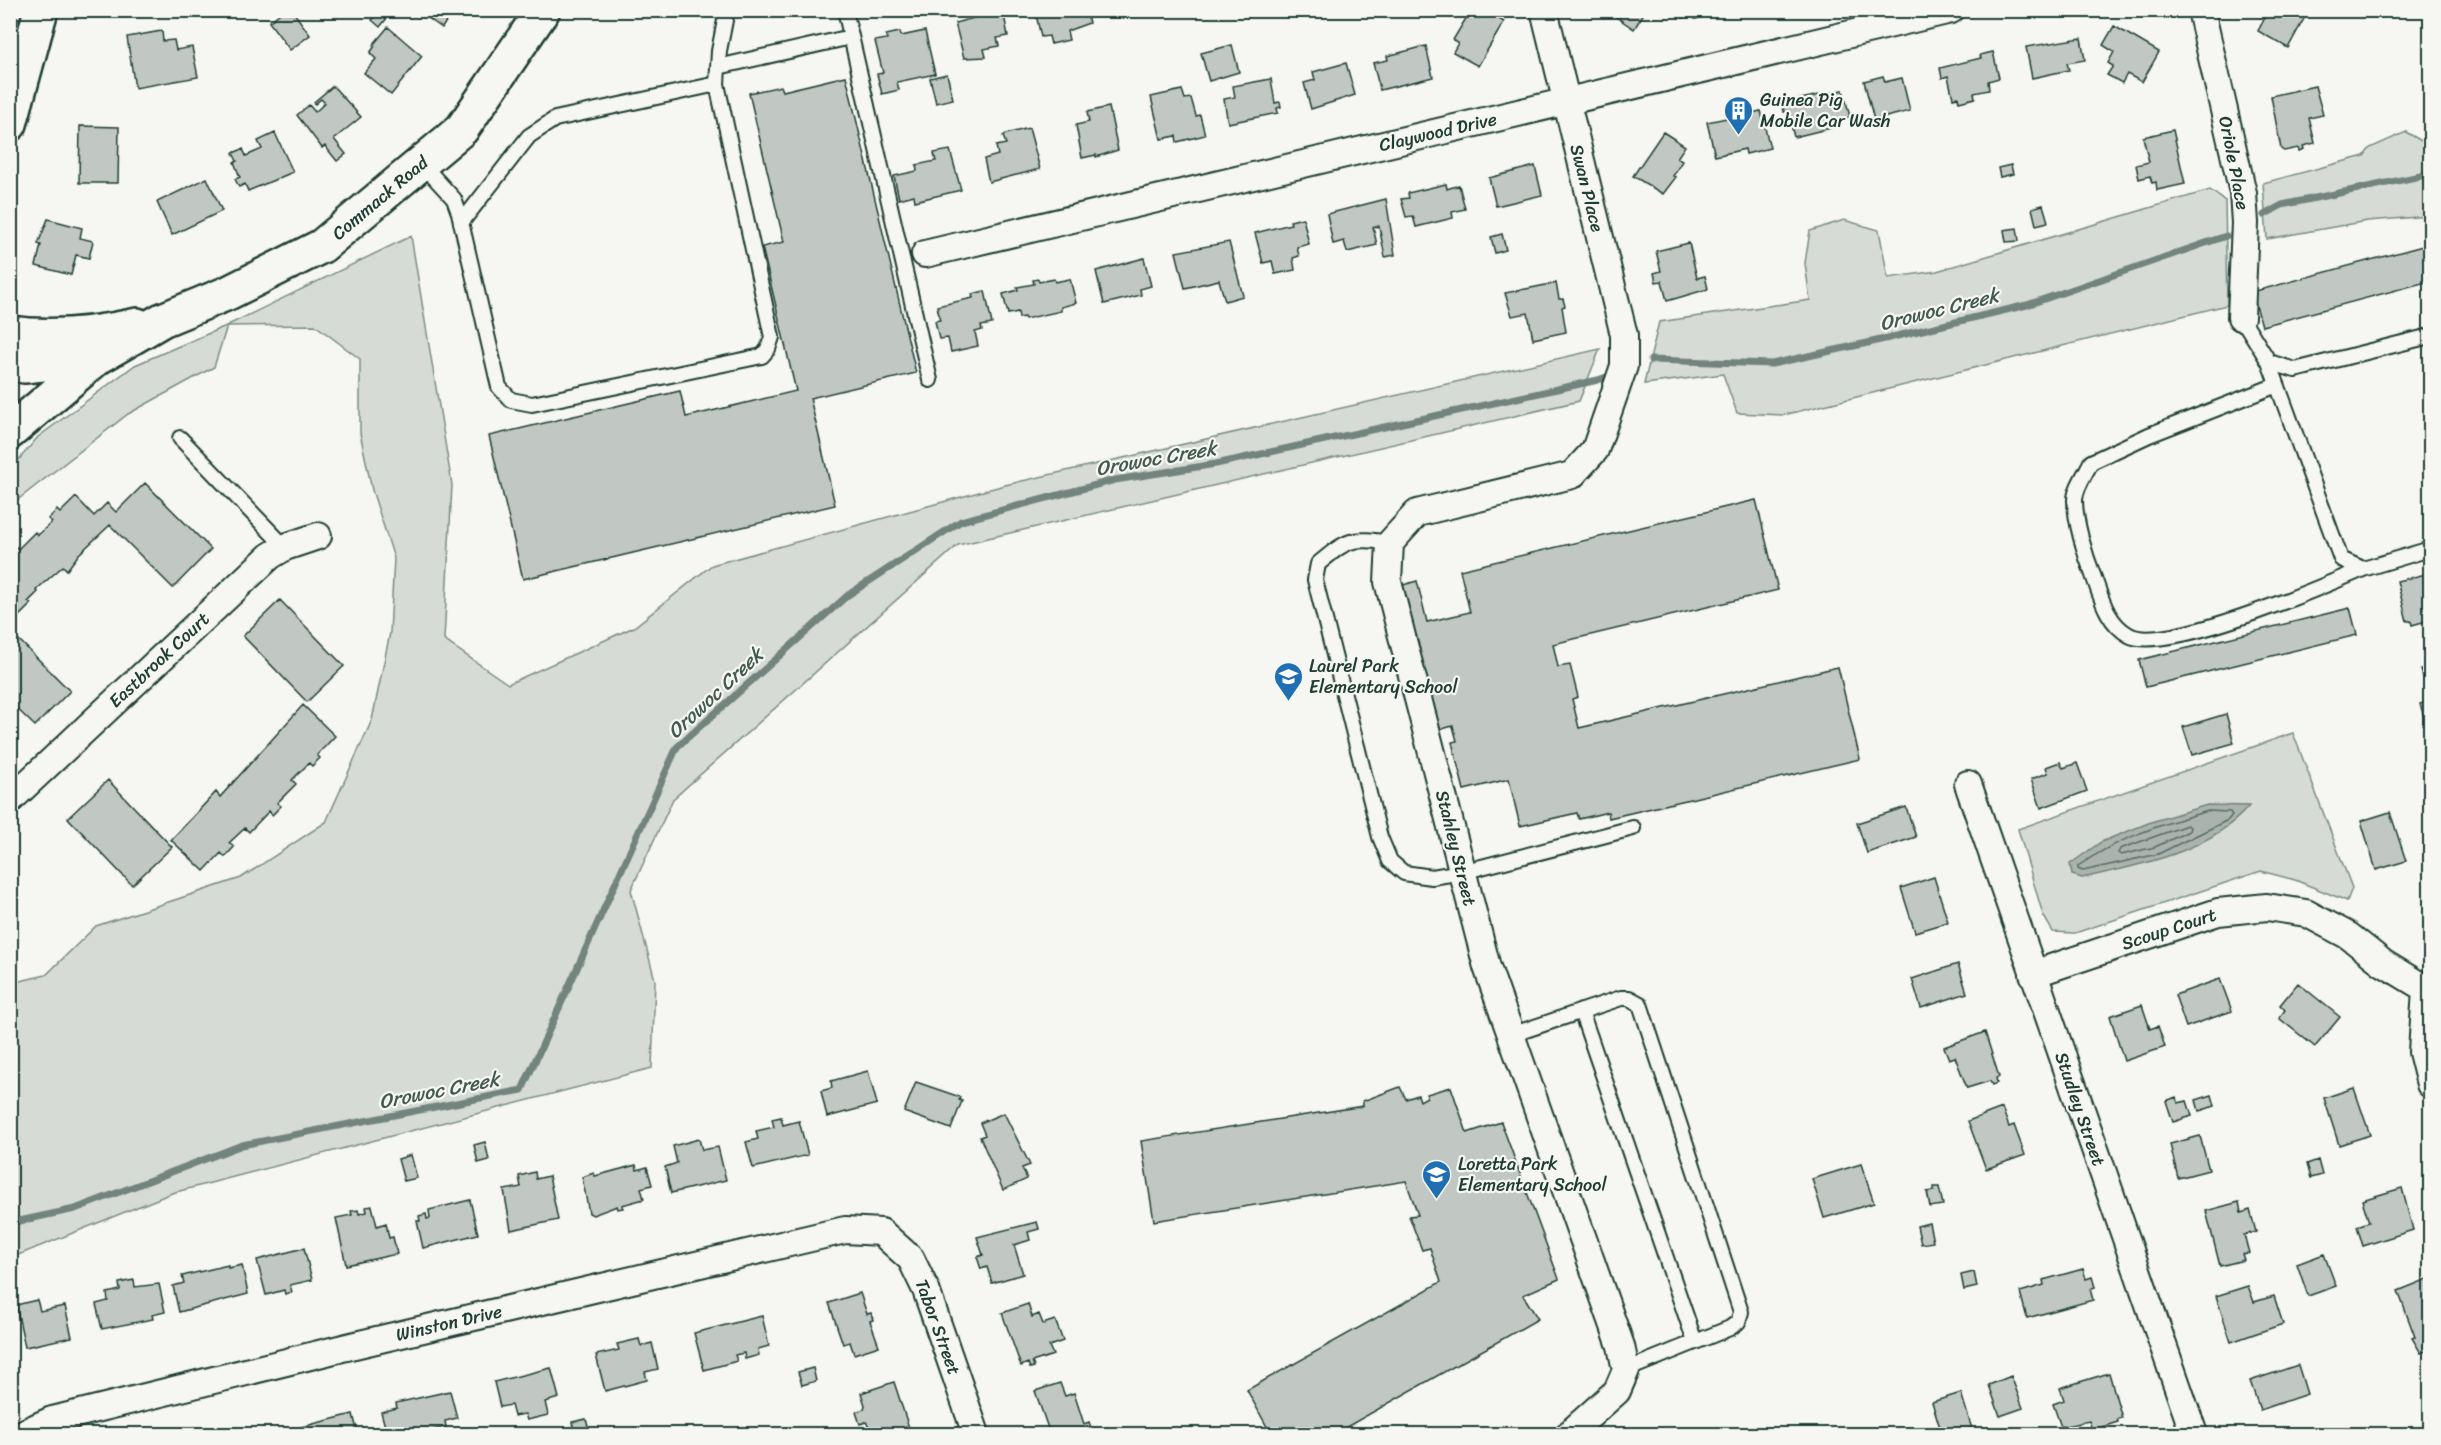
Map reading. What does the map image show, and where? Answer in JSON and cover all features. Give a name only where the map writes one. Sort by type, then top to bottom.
[{"type":"street","points":[[10,124],[41,10]]},
{"type":"street","name":"Commack Road","points":[[10,363],[24,366],[97,358],[162,320],[228,293],[322,246],[462,129],[543,10]]},
{"type":"street","name":"Swan Place","points":[[1390,543],[1417,513],[1572,475],[1595,450],[1624,366],[1624,335],[1544,10]]},
{"type":"street","name":"Claywood Drive","points":[[925,254],[1950,10]]},
{"type":"street","name":"Oriole Place","points":[[2201,10],[2243,193],[2246,223],[2241,317]]},
{"type":"street","name":"Commack Road","points":[[10,333],[28,336],[100,333],[162,320]]},
{"type":"street","points":[[10,432],[97,358]]},
{"type":"street","name":"Eastbrook Court","points":[[10,800],[256,568],[285,546],[318,536]]},
{"type":"street","name":"Stahley Street","points":[[1390,543],[1388,582],[1487,967],[1621,1346],[1626,1370]]},
{"type":"street","name":"Studley Street","points":[[1968,784],[2194,1434]]},
{"type":"street","name":"Scoup Court","points":[[2033,974],[2218,912],[2266,907],[2306,913],[2349,936],[2383,963],[2428,989]]},
{"type":"street","points":[[2428,989],[2422,1052],[2430,1084]]},
{"type":"street","name":"Winston Drive","points":[[21,1434],[52,1420],[355,1345],[844,1230],[881,1232]]},
{"type":"street","name":"Tabor Street","points":[[881,1232],[911,1259],[926,1290],[976,1434]]},
{"type":"street","points":[[1569,1434],[1617,1391],[1626,1370]]},
{"type":"lane","points":[[421,163],[454,199],[499,387],[511,400],[532,404],[762,356],[768,349],[772,337],[717,84],[727,10]]},
{"type":"lane","points":[[844,10],[930,380]]},
{"type":"lane","points":[[718,67],[851,37]]},
{"type":"lane","points":[[461,223],[529,136],[555,119],[717,84]]},
{"type":"lane","points":[[2241,317],[2269,362],[2341,559],[2363,569]]},
{"type":"lane","points":[[2269,362],[2295,370],[2430,336]]},
{"type":"lane","points":[[2277,385],[2160,430],[2091,462],[2075,498],[2085,556],[2108,615],[2130,636],[2150,638],[2176,636],[2299,597],[2363,569],[2430,549]]},
{"type":"lane","points":[[180,438],[285,546]]},
{"type":"lane","points":[[1390,543],[1359,538],[1341,544],[1318,564],[1315,580],[1380,837],[1390,861],[1404,873],[1432,877],[1462,872],[1633,828]]},
{"type":"lane","points":[[1511,1035],[1621,998],[1629,998],[1640,1005],[1741,1312],[1738,1322],[1730,1328],[1626,1370]]},
{"type":"lane","points":[[1581,1011],[1695,1342]]},
{"type":"shaded area","points":[[2406,132],[2430,146],[2430,216],[2367,221],[2267,239],[2263,183],[2364,156],[2370,148]]},
{"type":"shaded area","points":[[2210,190],[2225,201],[2227,305],[1784,415],[1737,413],[1723,374],[1644,384],[1659,322],[1810,300],[1805,263],[1810,231],[1844,220],[1879,230],[1888,278],[1937,271]]},
{"type":"shaded area","points":[[411,236],[452,485],[444,640],[508,684],[634,627],[712,565],[1005,485],[1600,349],[1579,401],[958,545],[673,799],[631,890],[655,980],[652,1068],[172,1193],[11,1258],[11,983],[46,975],[96,926],[241,878],[326,822],[372,720],[390,633],[394,558],[372,490],[360,433],[360,359],[315,325],[227,326],[214,367],[128,414],[11,505],[11,469],[38,437],[135,365],[226,326]]},
{"type":"shaded area","points":[[2293,733],[2352,888],[2347,901],[2295,880],[2261,871],[2075,933],[2053,932],[2043,915],[2018,829]]},
{"type":"water","points":[[2207,805],[2249,806],[2233,822],[2214,835],[2172,855],[2082,878],[2072,875],[2070,864],[2101,842],[2151,822]]},
{"type":"building","points":[[284,10],[292,10],[310,35],[290,50],[269,22]]},
{"type":"building","points":[[417,10],[453,10],[442,28]]},
{"type":"building","points":[[1003,10],[1008,36],[997,38],[999,46],[984,49],[986,57],[964,58],[955,23]]},
{"type":"building","points":[[1035,10],[1086,10],[1089,23],[1067,31],[1069,40],[1051,44],[1049,36],[1041,37]]},
{"type":"building","points":[[1118,10],[1150,10],[1120,18]]},
{"type":"building","points":[[1471,10],[1484,10],[1504,22],[1478,66],[1453,52],[1458,43],[1453,40]]},
{"type":"building","points":[[1606,10],[1646,10],[1634,29]]},
{"type":"building","points":[[1681,10],[1715,10],[1716,14],[1695,19],[1694,15],[1683,18]]},
{"type":"building","points":[[2269,10],[2304,10],[2306,15],[2288,48],[2258,31]]},
{"type":"building","points":[[379,11],[387,18],[380,27],[372,20]]},
{"type":"building","points":[[2114,26],[2159,52],[2142,82],[2127,74],[2122,83],[2107,75],[2113,66],[2108,63],[2114,52],[2103,45]]},
{"type":"building","points":[[388,27],[422,56],[391,95],[364,73],[376,59],[370,53],[375,46],[373,45]]},
{"type":"building","points":[[162,31],[163,41],[174,40],[176,50],[192,47],[198,77],[135,88],[127,37]]},
{"type":"building","points":[[925,31],[935,74],[897,82],[899,90],[882,94],[877,74],[883,73],[875,41],[887,39],[886,35],[900,32],[901,36]]},
{"type":"building","points":[[2081,38],[2085,60],[2067,63],[2069,70],[2032,78],[2026,47]]},
{"type":"building","points":[[1232,45],[1239,72],[1209,81],[1201,53]]},
{"type":"building","points":[[1426,46],[1433,77],[1380,90],[1373,63],[1388,60],[1387,56]]},
{"type":"building","points":[[1993,52],[1999,78],[1988,81],[1989,90],[1974,93],[1975,98],[1959,102],[1958,97],[1953,98],[1948,76],[1942,78],[1940,68],[1981,58],[1980,55]]},
{"type":"building","points":[[1346,63],[1355,95],[1311,109],[1304,83],[1315,80],[1313,72]]},
{"type":"building","points":[[947,74],[953,99],[936,103],[930,78]]},
{"type":"building","points":[[846,76],[916,373],[810,398],[835,505],[523,579],[489,436],[680,391],[686,417],[796,391],[762,247],[784,242],[749,93],[781,86],[783,91]]},
{"type":"building","points":[[1883,76],[1885,82],[1902,78],[1910,111],[1874,120],[1864,81]]},
{"type":"building","points":[[1271,79],[1275,103],[1280,102],[1281,107],[1277,108],[1278,113],[1228,123],[1224,99],[1235,97],[1233,86]]},
{"type":"building","points":[[333,86],[361,117],[334,139],[346,154],[337,161],[325,146],[322,148],[297,115],[309,105],[315,112],[325,103],[321,99],[315,104],[314,102]]},
{"type":"building","points":[[2315,86],[2323,115],[2309,118],[2315,143],[2303,146],[2304,149],[2299,151],[2298,148],[2284,151],[2281,149],[2271,96]]},
{"type":"building","points":[[1182,90],[1185,99],[1191,98],[1196,116],[1200,115],[1205,135],[1177,142],[1176,136],[1161,139],[1151,97]]},
{"type":"building","points":[[1843,90],[1850,117],[1830,122],[1831,128],[1794,137],[1788,111],[1784,112],[1782,103]]},
{"type":"building","points":[[1109,107],[1118,150],[1096,157],[1096,155],[1082,158],[1076,125],[1089,122],[1087,112]]},
{"type":"building","name":"Guinea Pig Mobile Car Wash","points":[[1761,111],[1770,148],[1746,154],[1745,149],[1715,156],[1707,122]]},
{"type":"building","points":[[80,126],[119,127],[118,183],[79,183]]},
{"type":"building","points":[[1029,128],[1040,169],[989,182],[984,159],[998,155],[996,146],[1006,144],[1003,136]]},
{"type":"building","points":[[2173,130],[2185,184],[2157,190],[2156,182],[2152,183],[2150,176],[2139,179],[2136,165],[2149,162],[2143,137]]},
{"type":"building","points":[[1663,132],[1685,146],[1677,158],[1682,161],[1673,176],[1676,177],[1663,194],[1633,176]]},
{"type":"building","points":[[275,133],[293,172],[248,191],[245,184],[239,187],[235,179],[240,177],[233,153],[243,149],[246,156],[262,149],[258,141]]},
{"type":"building","points":[[950,150],[961,190],[915,201],[914,195],[899,199],[894,176],[917,171],[916,165],[936,161],[934,153]]},
{"type":"building","points":[[2011,165],[2013,174],[2000,177],[1998,168]]},
{"type":"building","points":[[1535,166],[1542,195],[1496,206],[1489,178]]},
{"type":"building","points":[[207,178],[222,211],[172,235],[157,202]]},
{"type":"building","points":[[1446,184],[1447,189],[1459,185],[1465,209],[1452,212],[1453,218],[1416,227],[1413,216],[1406,217],[1401,199],[1409,198],[1408,193]]},
{"type":"building","points":[[1386,199],[1395,255],[1385,257],[1379,226],[1373,227],[1377,245],[1347,252],[1344,241],[1333,244],[1327,214]]},
{"type":"building","points":[[2043,205],[2048,222],[2036,225],[2032,208]]},
{"type":"building","points":[[1303,218],[1309,244],[1297,247],[1299,256],[1293,258],[1295,270],[1275,274],[1272,261],[1263,263],[1255,233],[1291,224],[1290,221]]},
{"type":"building","points":[[48,219],[82,228],[80,238],[93,241],[89,258],[76,255],[71,275],[36,266],[41,245],[38,244]]},
{"type":"building","points":[[2017,228],[2019,241],[2006,242],[2004,230]]},
{"type":"building","points":[[1502,234],[1506,250],[1495,253],[1491,237]]},
{"type":"building","points":[[1229,242],[1243,296],[1225,301],[1219,280],[1185,288],[1176,252]]},
{"type":"building","points":[[1689,243],[1697,278],[1705,276],[1708,289],[1667,301],[1662,281],[1656,282],[1654,273],[1661,271],[1656,251]]},
{"type":"building","points":[[2430,244],[2430,281],[2262,326],[2252,292]]},
{"type":"building","points":[[1144,258],[1151,286],[1140,289],[1141,295],[1104,304],[1096,271]]},
{"type":"building","points":[[1038,279],[1039,282],[1054,279],[1055,282],[1070,279],[1076,303],[1061,307],[1061,311],[1025,319],[1024,317],[1019,318],[1018,312],[1008,314],[1003,294],[1018,290],[1017,287],[1034,284],[1033,280]]},
{"type":"building","points":[[1556,283],[1559,299],[1563,299],[1565,306],[1562,307],[1566,332],[1533,339],[1528,313],[1512,316],[1505,293]]},
{"type":"building","points":[[985,291],[992,324],[981,326],[982,330],[975,332],[978,346],[951,352],[948,338],[939,339],[935,321],[940,320],[937,306],[973,298],[972,294]]},
{"type":"building","points":[[145,483],[211,549],[173,588],[110,525],[79,554],[67,570],[63,566],[36,590],[38,592],[28,602],[31,604],[11,624],[10,551],[15,546],[18,549],[35,532],[38,535],[52,522],[48,519],[57,510],[60,513],[76,497],[94,516],[107,503],[116,512]]},
{"type":"building","points":[[1756,500],[1778,590],[1553,644],[1558,667],[1570,665],[1578,697],[1572,699],[1579,728],[1838,667],[1860,759],[1609,818],[1608,812],[1579,819],[1577,813],[1520,826],[1509,779],[1464,790],[1452,742],[1457,741],[1453,726],[1438,730],[1403,585],[1417,581],[1427,622],[1470,612],[1460,570]]},
{"type":"building","points":[[2430,573],[2430,620],[2412,625],[2411,621],[2407,621],[2397,581]]},
{"type":"building","points":[[280,600],[344,666],[307,702],[243,636]]},
{"type":"building","points":[[2350,608],[2357,635],[2146,687],[2139,660]]},
{"type":"building","points":[[10,631],[70,691],[35,726],[10,702]]},
{"type":"building","points":[[2430,667],[2430,698],[2421,670]]},
{"type":"building","points":[[2430,701],[2430,725],[2427,726],[2420,704]]},
{"type":"building","points":[[303,705],[335,736],[317,755],[320,758],[312,766],[309,763],[292,780],[296,784],[277,803],[281,806],[272,815],[269,811],[249,832],[245,828],[229,843],[234,847],[225,857],[221,853],[204,871],[171,840],[216,792],[220,797]]},
{"type":"building","points":[[2226,714],[2234,743],[2192,755],[2183,727]]},
{"type":"building","points":[[2060,762],[2063,768],[2077,763],[2087,791],[2041,808],[2031,779],[2048,773],[2046,767]]},
{"type":"building","points":[[108,780],[172,847],[132,885],[68,818]]},
{"type":"building","points":[[1906,807],[1916,837],[1867,853],[1857,823]]},
{"type":"building","points":[[2390,812],[2406,861],[2376,870],[2361,821]]},
{"type":"building","points":[[1934,877],[1948,922],[1915,932],[1901,888]]},
{"type":"building","points":[[1958,964],[1967,993],[1921,1008],[1912,979]]},
{"type":"building","points":[[2220,979],[2232,1011],[2186,1027],[2175,995]]},
{"type":"building","points":[[2298,983],[2340,1017],[2315,1047],[2279,1018],[2285,1010],[2280,1005]]},
{"type":"building","points":[[2142,1005],[2150,1029],[2158,1026],[2165,1047],[2124,1061],[2110,1016]]},
{"type":"building","points":[[1985,1032],[1999,1077],[1996,1078],[1997,1083],[1992,1085],[1990,1081],[1967,1088],[1955,1057],[1949,1059],[1944,1047]]},
{"type":"building","points":[[868,1071],[877,1104],[827,1117],[821,1091],[832,1088],[831,1081]]},
{"type":"building","points":[[916,1082],[960,1097],[959,1100],[962,1101],[951,1129],[904,1112]]},
{"type":"building","points":[[1400,1087],[1406,1099],[1418,1095],[1420,1101],[1427,1097],[1427,1094],[1451,1087],[1467,1133],[1501,1122],[1559,1279],[1523,1295],[1538,1319],[1334,1434],[1271,1434],[1247,1390],[1441,1282],[1430,1248],[1422,1250],[1409,1216],[1418,1215],[1406,1181],[1154,1221],[1141,1141],[1363,1106],[1363,1101]]},
{"type":"building","points":[[2354,1088],[2370,1135],[2339,1145],[2324,1098]]},
{"type":"building","points":[[2212,1095],[2215,1106],[2199,1111],[2196,1100]]},
{"type":"building","points":[[2176,1097],[2178,1103],[2187,1101],[2192,1116],[2173,1122],[2166,1101]]},
{"type":"building","points":[[2002,1108],[2009,1127],[2014,1125],[2025,1155],[1986,1169],[1968,1121]]},
{"type":"building","points":[[1004,1113],[1030,1165],[1022,1168],[1027,1179],[1003,1190],[980,1137],[985,1135],[980,1123]]},
{"type":"building","points":[[781,1117],[783,1125],[799,1121],[808,1155],[753,1168],[746,1142],[758,1139],[756,1131],[774,1127],[772,1119]]},
{"type":"building","points":[[2200,1136],[2209,1170],[2178,1178],[2170,1144]]},
{"type":"building","points":[[699,1139],[702,1150],[718,1147],[726,1180],[671,1193],[665,1167],[677,1163],[673,1146]]},
{"type":"building","points":[[485,1142],[489,1160],[478,1163],[474,1145]]},
{"type":"building","points":[[411,1155],[417,1178],[404,1181],[398,1159]]},
{"type":"building","points":[[2318,1160],[2322,1175],[2311,1178],[2307,1164]]},
{"type":"building","points":[[1861,1164],[1874,1203],[1824,1218],[1812,1179]]},
{"type":"building","points":[[636,1165],[637,1170],[647,1167],[652,1185],[641,1188],[644,1199],[622,1205],[623,1208],[618,1209],[617,1206],[593,1215],[589,1213],[582,1177],[594,1173],[595,1176]]},
{"type":"building","points":[[535,1172],[536,1179],[549,1176],[558,1220],[511,1230],[504,1190],[521,1187],[519,1176]]},
{"type":"building","points":[[1934,1187],[1939,1187],[1943,1205],[1930,1207],[1927,1192],[1934,1191]]},
{"type":"building","points":[[2402,1188],[2413,1230],[2363,1246],[2357,1226],[2369,1222],[2362,1200]]},
{"type":"building","points":[[470,1200],[478,1234],[423,1248],[417,1221],[420,1221],[419,1216],[426,1214],[427,1219],[430,1218],[429,1210]]},
{"type":"building","points":[[2239,1202],[2241,1213],[2250,1210],[2256,1232],[2244,1235],[2249,1253],[2242,1254],[2244,1260],[2220,1266],[2206,1211]]},
{"type":"building","points":[[372,1206],[377,1226],[386,1223],[389,1238],[393,1237],[397,1254],[346,1265],[336,1218],[352,1215],[351,1211],[358,1210],[359,1214],[367,1212],[366,1207]]},
{"type":"building","points":[[1037,1222],[1039,1229],[1028,1232],[1030,1240],[1014,1245],[1023,1274],[992,1283],[987,1267],[981,1269],[977,1257],[983,1255],[977,1237]]},
{"type":"building","points":[[1929,1223],[1933,1242],[1921,1244],[1917,1226]]},
{"type":"building","points":[[304,1248],[312,1280],[290,1285],[292,1292],[285,1294],[284,1290],[266,1295],[257,1260]]},
{"type":"building","points":[[2324,1254],[2336,1286],[2308,1296],[2297,1264]]},
{"type":"building","points":[[228,1265],[228,1268],[242,1265],[248,1294],[179,1312],[173,1286],[184,1283],[182,1276]]},
{"type":"building","points":[[2083,1269],[2086,1279],[2092,1277],[2095,1287],[2090,1289],[2093,1300],[2027,1318],[2020,1292],[2044,1285],[2043,1280]]},
{"type":"building","points":[[1974,1272],[1977,1287],[1964,1290],[1961,1275]]},
{"type":"building","points":[[2430,1278],[2430,1349],[2421,1353],[2412,1338],[2415,1337],[2398,1291]]},
{"type":"building","points":[[134,1280],[135,1287],[159,1284],[165,1312],[152,1315],[153,1319],[102,1329],[96,1304],[108,1301],[107,1293],[120,1290],[119,1283]]},
{"type":"building","points":[[2248,1286],[2254,1302],[2274,1296],[2283,1324],[2231,1342],[2216,1296]]},
{"type":"building","points":[[860,1293],[867,1314],[871,1313],[873,1320],[870,1321],[879,1346],[854,1354],[850,1342],[843,1344],[829,1303]]},
{"type":"building","points":[[37,1300],[40,1311],[65,1306],[72,1337],[25,1347],[16,1305]]},
{"type":"building","points":[[1028,1304],[1032,1317],[1039,1314],[1043,1324],[1055,1320],[1063,1341],[1049,1346],[1053,1355],[1032,1362],[1034,1367],[1030,1368],[1028,1363],[1021,1366],[1002,1313]]},
{"type":"building","points":[[762,1316],[769,1346],[758,1349],[759,1355],[745,1359],[744,1353],[735,1355],[737,1361],[704,1370],[694,1333]]},
{"type":"building","points":[[639,1339],[641,1346],[652,1343],[658,1369],[645,1372],[647,1380],[605,1391],[596,1355],[619,1350],[617,1344]]},
{"type":"building","points":[[2298,1365],[2307,1394],[2260,1410],[2250,1381]]},
{"type":"building","points":[[551,1368],[559,1398],[545,1402],[548,1415],[527,1420],[525,1414],[514,1416],[511,1405],[500,1407],[494,1382]]},
{"type":"building","points":[[813,1368],[816,1381],[802,1385],[798,1372]]},
{"type":"building","points":[[2109,1373],[2122,1418],[2117,1419],[2118,1422],[2092,1430],[2089,1421],[2061,1427],[2053,1404],[2064,1400],[2060,1388]]},
{"type":"building","points":[[2011,1376],[2023,1408],[2000,1416],[1989,1385]]},
{"type":"building","points":[[894,1382],[911,1434],[874,1434],[866,1422],[860,1424],[856,1412],[864,1409],[861,1393]]},
{"type":"building","points":[[1060,1383],[1065,1396],[1074,1393],[1084,1424],[1089,1422],[1091,1428],[1085,1430],[1086,1434],[1050,1434],[1035,1391]]},
{"type":"building","points":[[450,1391],[457,1418],[445,1421],[446,1427],[414,1434],[387,1434],[381,1412],[397,1408],[396,1403]]},
{"type":"building","points":[[1961,1393],[1972,1429],[1955,1434],[1942,1434],[1932,1402]]},
{"type":"building","points":[[353,1414],[358,1434],[298,1434],[297,1428]]},
{"type":"building","points":[[586,1419],[590,1434],[575,1434],[572,1422]]},
{"type":"waterway","name":"Orowoc Creek","points":[[2264,215],[2282,205],[2430,174]]},
{"type":"waterway","name":"Orowoc Creek","points":[[1651,360],[1772,364],[2027,305],[2226,236]]},
{"type":"waterway","name":"Orowoc Creek","points":[[10,1223],[75,1209],[242,1145],[522,1090],[677,747],[848,595],[961,521],[1115,480],[1216,464],[1598,380],[1615,374]]},
{"type":"place","name":"Guinea Pig Mobile Car Wash","points":[[1739,136]]},
{"type":"place","name":"Laurel Park Elementary School","points":[[1288,702]]},
{"type":"place","name":"Loretta Park Elementary School","points":[[1437,1200]]}]
